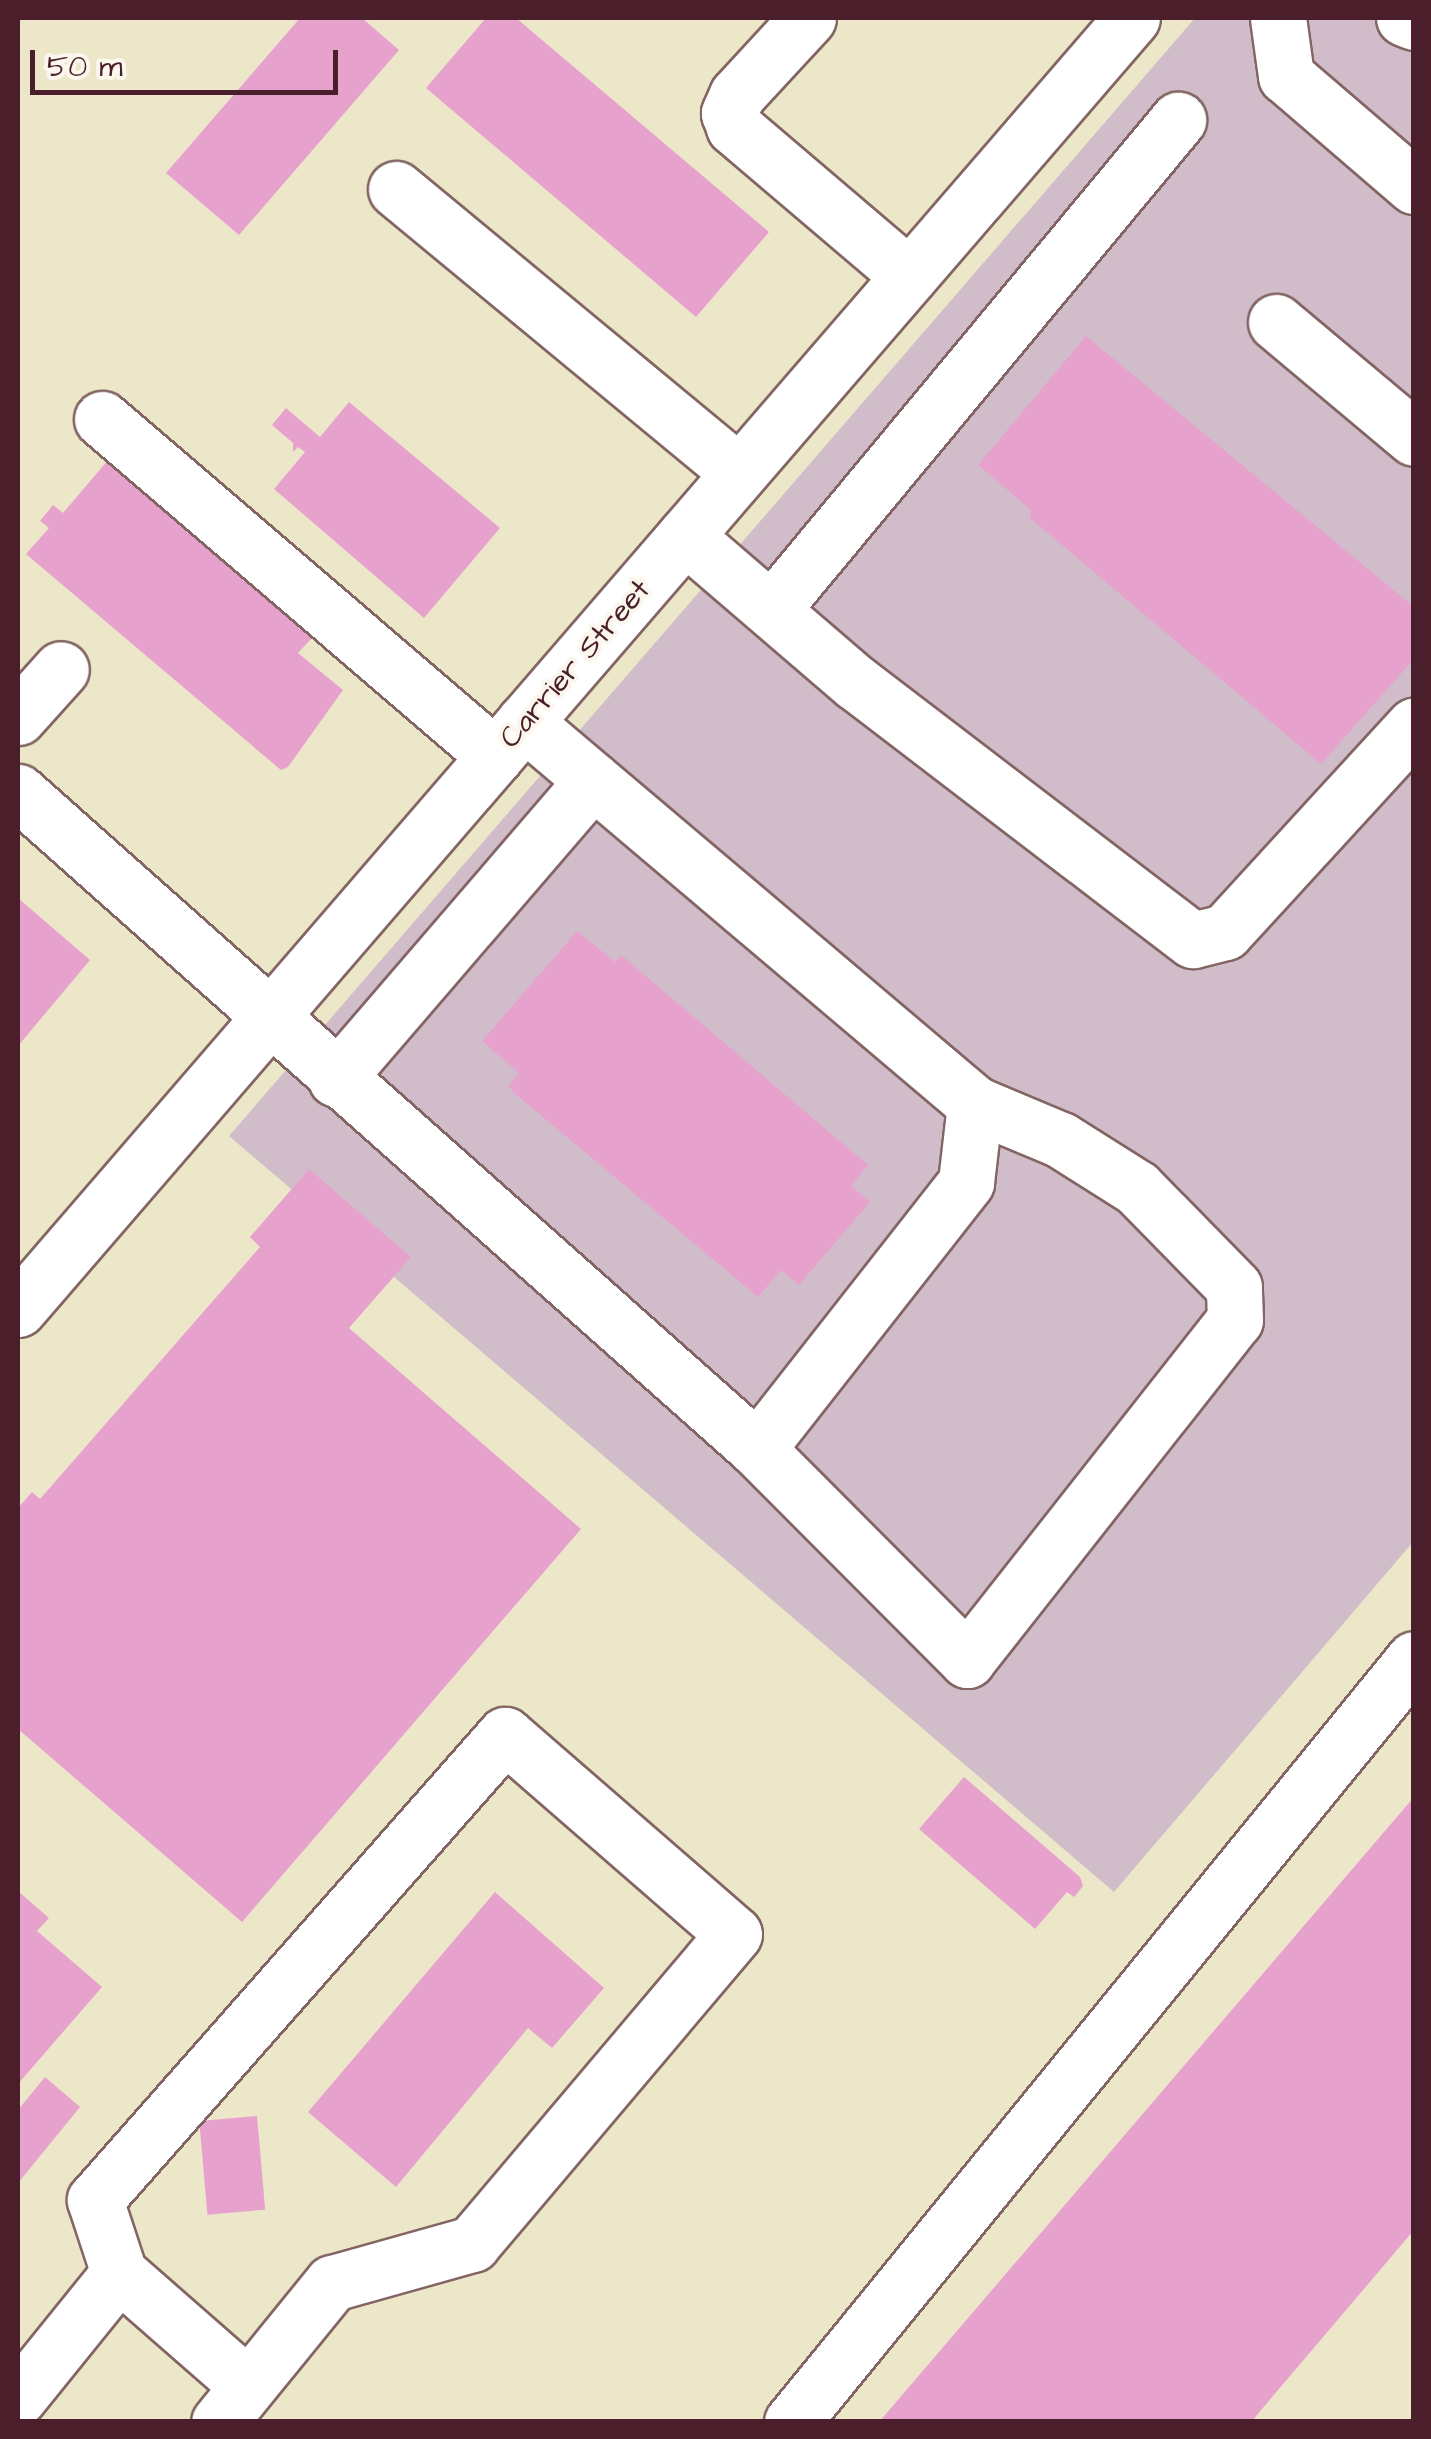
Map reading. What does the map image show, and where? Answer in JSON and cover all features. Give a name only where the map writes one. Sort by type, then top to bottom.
[{"type":"street","points":[[808,18],[738,95],[729,112],[734,126],[909,276]]},
{"type":"street","name":"Carrier Street","points":[[18,1309],[1132,18]]},
{"type":"street","points":[[1278,18],[1286,76],[1414,186]]},
{"type":"street","points":[[1404,18],[1414,22]]},
{"type":"street","points":[[772,608],[1178,120]]},
{"type":"street","points":[[396,189],[739,473]]},
{"type":"street","points":[[1276,322],[1414,438]]},
{"type":"street","points":[[18,792],[757,1450],[967,1660],[1235,1320],[1234,1287],[1137,1188],[1061,1140],[976,1104],[593,780],[510,739],[102,419]]},
{"type":"street","points":[[685,536],[855,682],[1192,940],[1225,932],[1414,726]]},
{"type":"street","points":[[18,717],[61,669]]},
{"type":"street","points":[[336,1079],[593,780]]},
{"type":"street","points":[[757,1450],[966,1182],[976,1104]]},
{"type":"street","points":[[792,2422],[1414,1659]]},
{"type":"street","points":[[505,1735],[734,1934],[472,2244],[332,2283],[233,2404],[119,2274],[94,2200],[505,1735]]},
{"type":"street","points":[[18,2398],[119,2274]]},
{"type":"shaded area","points":[[1195,18],[1413,18],[1413,1542],[1114,1892],[229,1136]]},
{"type":"building","points":[[300,18],[362,18],[399,50],[239,235],[166,173]]},
{"type":"building","points":[[486,18],[516,18],[769,232],[696,317],[426,88]]},
{"type":"building","points":[[1086,336],[1414,607],[1414,659],[1321,764],[1030,518],[1031,510],[978,465]]},
{"type":"building","points":[[349,402],[500,528],[424,618],[274,489],[305,452],[298,447],[293,452],[293,443],[272,425],[286,408],[320,437]]},
{"type":"building","points":[[115,452],[321,628],[298,653],[343,690],[288,767],[281,770],[26,554],[49,528],[40,521],[53,505],[63,513]]},
{"type":"building","points":[[18,898],[90,960],[18,1046]]},
{"type":"building","points":[[577,931],[615,962],[621,955],[868,1165],[851,1186],[870,1202],[799,1285],[781,1270],[758,1297],[513,1092],[509,1085],[519,1073],[482,1041]]},
{"type":"building","points":[[309,1169],[411,1257],[349,1328],[581,1529],[242,1922],[18,1729],[18,1508],[32,1492],[40,1499],[260,1247],[250,1237]]},
{"type":"building","points":[[964,1777],[1080,1877],[1083,1886],[1074,1897],[1067,1892],[1035,1929],[919,1829]]},
{"type":"building","points":[[1414,1797],[1414,2230],[1251,2422],[879,2422]]},
{"type":"building","points":[[18,1891],[49,1918],[37,1931],[102,1987],[18,2084]]},
{"type":"building","points":[[495,1892],[604,1988],[552,2048],[528,2028],[396,2187],[308,2112]]},
{"type":"building","points":[[45,2077],[80,2107],[18,2183],[18,2110]]},
{"type":"building","points":[[257,2116],[265,2210],[207,2215],[199,2121]]}]
